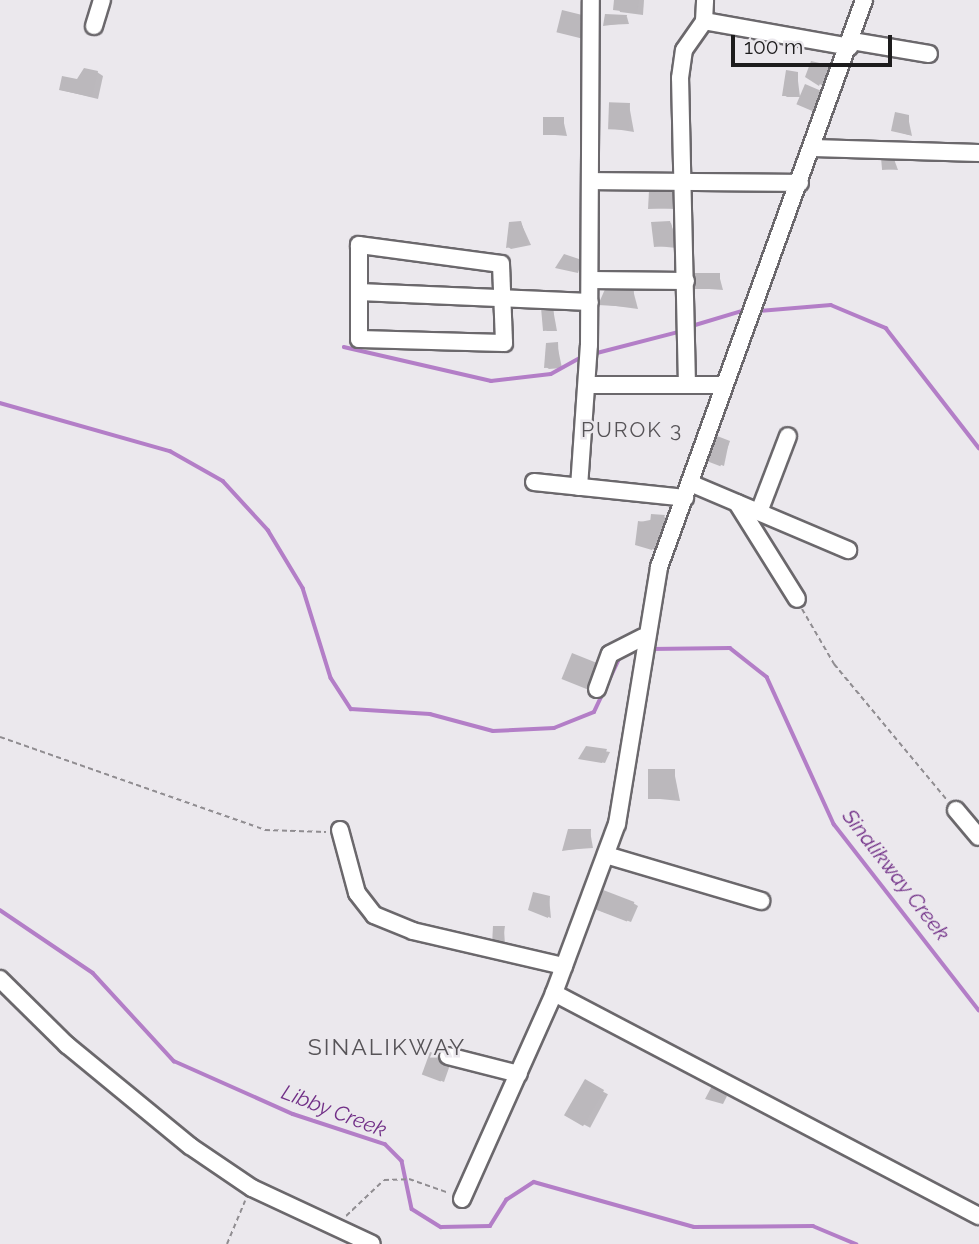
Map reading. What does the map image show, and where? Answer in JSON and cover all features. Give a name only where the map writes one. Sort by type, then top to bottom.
[{"type":"street","points":[[94,26],[102,0]]},
{"type":"street","points":[[579,486],[590,302],[591,0]]},
{"type":"street","points":[[687,385],[681,61],[704,21],[705,0]]},
{"type":"street","points":[[461,1199],[554,993],[606,855],[624,794],[643,637],[688,490],[724,385],[851,44],[864,0]]},
{"type":"street","points":[[704,21],[929,54]]},
{"type":"street","points":[[813,148],[979,153]]},
{"type":"street","points":[[591,181],[683,178],[800,183]]},
{"type":"street","points":[[359,245],[495,260],[504,270],[504,343],[359,339],[359,292],[359,245]]},
{"type":"street","points":[[590,280],[686,281]]},
{"type":"street","points":[[359,292],[590,302]]},
{"type":"street","points":[[587,385],[724,385]]},
{"type":"street","points":[[759,512],[788,436]]},
{"type":"street","points":[[534,482],[688,490],[737,503],[848,550]]},
{"type":"street","points":[[737,503],[797,599]]},
{"type":"street","points":[[597,689],[610,654],[643,637]]},
{"type":"street","points":[[956,810],[979,837]]},
{"type":"street","points":[[340,830],[357,893],[374,915],[413,932],[564,966]]},
{"type":"street","points":[[606,855],[761,901]]},
{"type":"street","points":[[0,979],[132,1100],[252,1188],[372,1244]]},
{"type":"street","points":[[554,993],[979,1216]]},
{"type":"street","points":[[448,1056],[519,1074]]},
{"type":"path","points":[[797,599],[834,664],[956,810]]},
{"type":"path","points":[[0,737],[265,830],[340,830]]},
{"type":"path","points":[[335,1227],[377,1184],[394,1178],[409,1179],[461,1199]]},
{"type":"path","points":[[227,1244],[252,1188]]},
{"type":"building","points":[[614,0],[639,0],[637,13],[613,10]]},
{"type":"building","points":[[562,10],[586,16],[581,38],[556,32]]},
{"type":"building","points":[[605,14],[627,15],[626,23],[603,26]]},
{"type":"building","points":[[811,61],[828,65],[819,86],[805,77]]},
{"type":"building","points":[[84,68],[98,71],[92,97],[59,90],[62,76],[77,79]]},
{"type":"building","points":[[786,70],[798,72],[798,96],[782,96]]},
{"type":"building","points":[[805,84],[826,93],[818,113],[796,104]]},
{"type":"building","points":[[609,102],[630,103],[629,130],[608,129]]},
{"type":"building","points":[[895,112],[909,115],[909,135],[891,131]]},
{"type":"building","points":[[543,117],[564,117],[564,135],[543,135]]},
{"type":"building","points":[[894,157],[895,169],[882,170],[881,158]]},
{"type":"building","points":[[649,191],[673,192],[673,208],[648,209]]},
{"type":"building","points":[[521,221],[528,244],[506,248],[509,222]]},
{"type":"building","points":[[670,221],[678,245],[654,247],[651,222]]},
{"type":"building","points":[[564,254],[582,260],[578,273],[555,268]]},
{"type":"building","points":[[693,273],[720,273],[720,289],[693,289]]},
{"type":"building","points":[[606,287],[634,288],[633,307],[598,305]]},
{"type":"building","points":[[553,307],[555,330],[543,331],[541,308]]},
{"type":"building","points":[[558,342],[559,367],[544,368],[546,343]]},
{"type":"building","points":[[717,436],[730,441],[720,466],[707,461]]},
{"type":"building","points":[[651,514],[665,515],[652,550],[635,545],[638,521],[650,523]]},
{"type":"building","points":[[572,653],[599,664],[588,690],[562,679]]},
{"type":"building","points":[[586,746],[607,749],[602,763],[578,759]]},
{"type":"building","points":[[648,769],[675,769],[675,799],[648,799]]},
{"type":"building","points":[[568,829],[591,829],[590,847],[562,851]]},
{"type":"building","points":[[598,888],[634,902],[627,922],[590,908]]},
{"type":"building","points":[[533,892],[550,896],[548,918],[528,910]]},
{"type":"building","points":[[493,926],[505,926],[502,945],[492,945]]},
{"type":"building","points":[[430,1052],[449,1059],[441,1081],[422,1075]]},
{"type":"building","points":[[585,1079],[604,1090],[583,1126],[564,1115]]},
{"type":"building","points":[[713,1084],[727,1096],[723,1104],[705,1099]]},
{"type":"waterway","points":[[758,311],[831,305],[886,328],[979,448]]},
{"type":"waterway","points":[[692,326],[742,311]]},
{"type":"waterway","points":[[597,353],[678,332]]},
{"type":"waterway","points":[[344,347],[491,381],[551,374],[580,358]]},
{"type":"waterway","name":"Sinalikway Creek","points":[[0,403],[170,451],[223,481],[268,530],[303,588],[331,678],[351,709],[430,714],[493,731],[554,728],[594,712],[620,657]]},
{"type":"waterway","name":"Sinalikway Creek","points":[[651,649],[730,648],[767,677],[834,824],[979,1010]]},
{"type":"waterway","name":"Libby Creek","points":[[0,910],[93,973],[174,1061],[293,1114],[385,1144],[402,1161],[412,1209],[441,1227],[490,1226],[506,1200],[534,1182],[694,1227],[813,1226],[856,1244]]},
{"type":"district","name":"PUROK 3","points":[[632,430]]},
{"type":"district","name":"SINALIKWAY","points":[[387,1047]]}]
